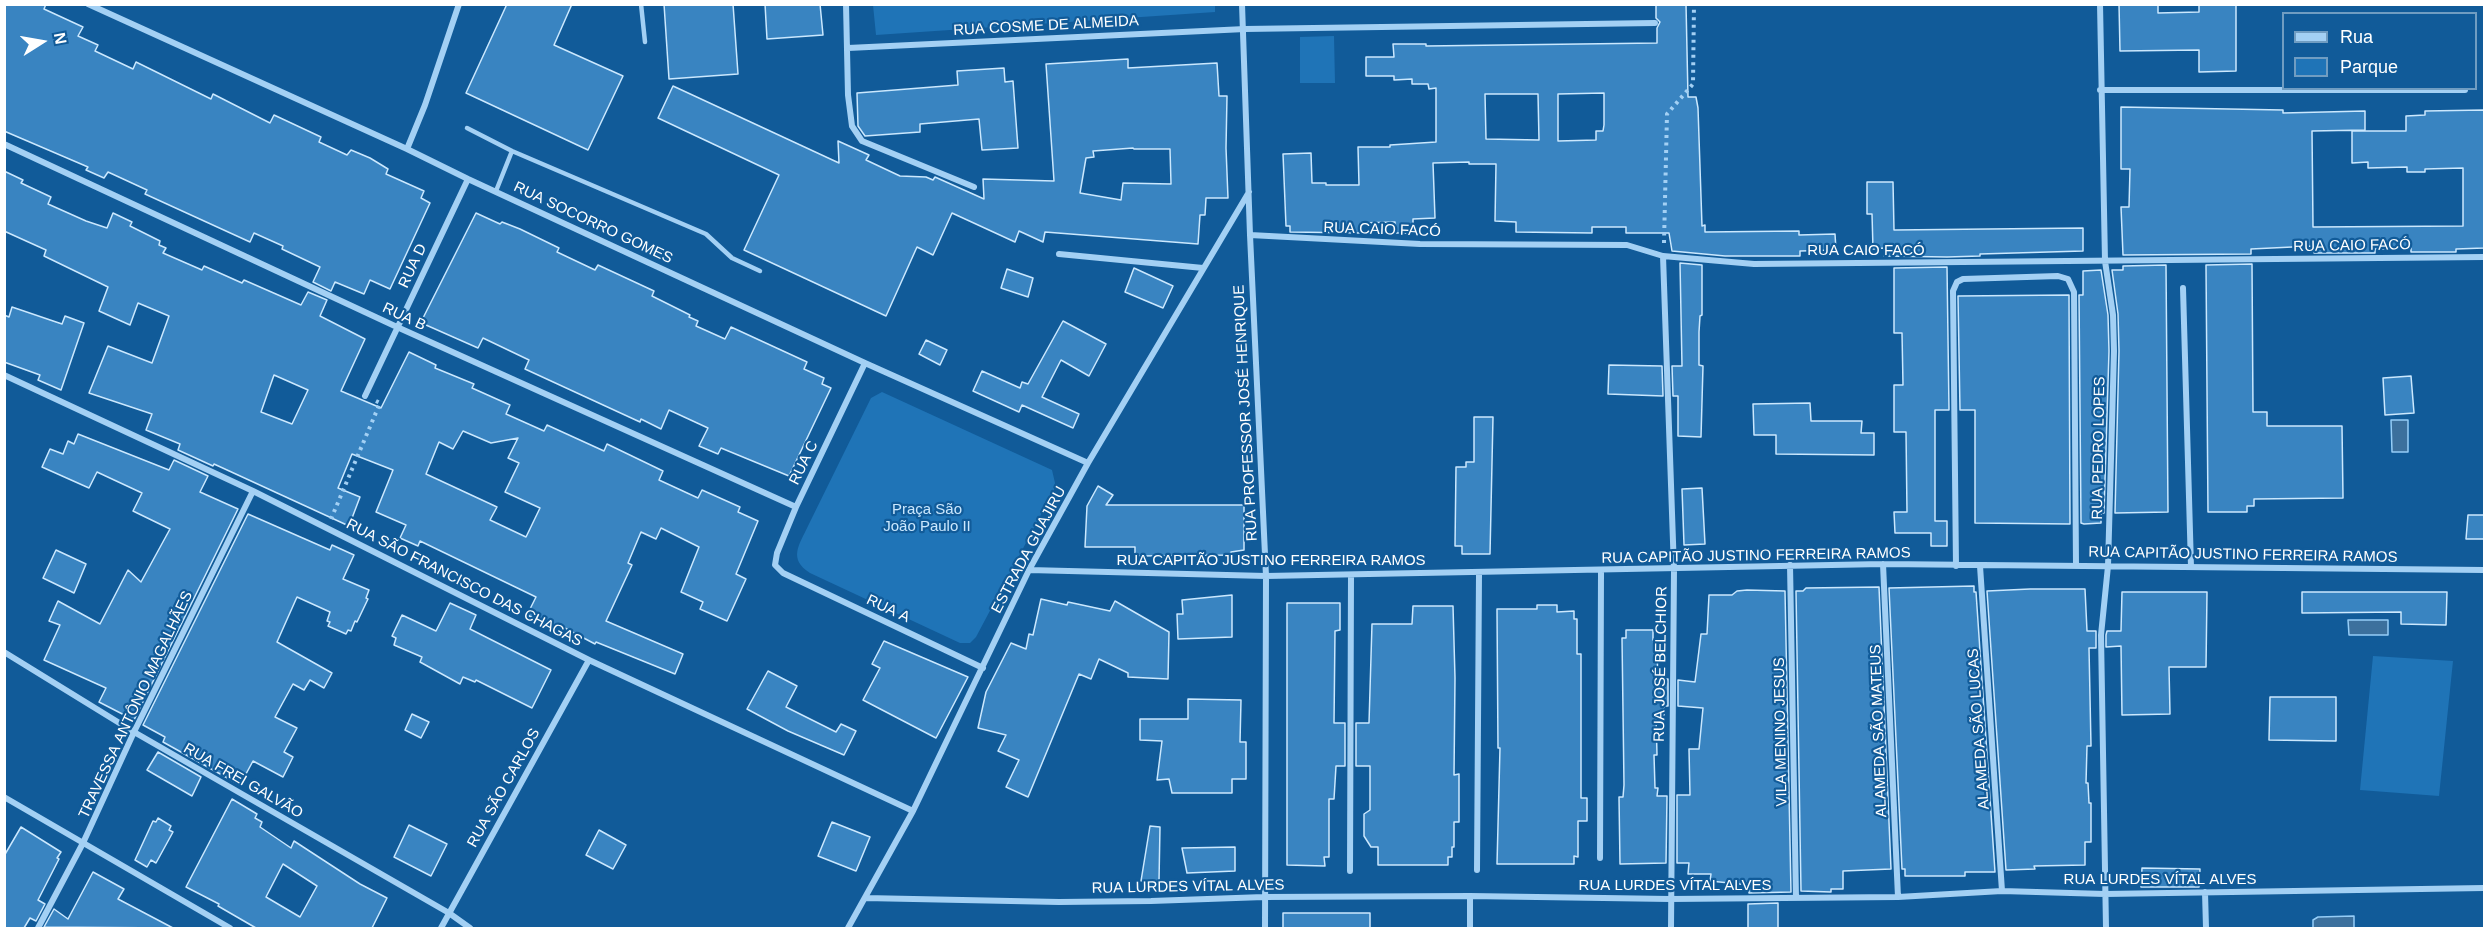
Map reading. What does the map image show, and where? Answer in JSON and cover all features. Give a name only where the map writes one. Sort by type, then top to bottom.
[{"type":"street","name":"RUA SOCORRO GOMES","points":[[88,4],[407,149],[865,363],[1088,463]]},
{"type":"street","points":[[407,149],[425,105],[459,4]]},
{"type":"street","points":[[846,4],[848,96],[852,126],[862,141],[974,187]]},
{"type":"street","name":"RUA PROFESSOR JOSÉ HENRIQUE","points":[[1242,4],[1245,29],[1250,235],[1266,576],[1265,928]]},
{"type":"street","name":"RUA PEDRO LOPES","points":[[2100,4],[2105,261],[2113,315],[2114,351],[2108,566],[2101,635],[2106,928]]},
{"type":"street","name":"RUA COSME DE ALMEIDA","points":[[848,48],[1245,29],[1655,22]]},
{"type":"street","points":[[2100,90],[2465,90]]},
{"type":"street","name":"RUA B","points":[[4,144],[397,327],[796,507]]},
{"type":"street","name":"RUA D","points":[[365,396],[468,179]]},
{"type":"street","name":"ESTRADA GUAJIRU","points":[[848,928],[913,811],[1029,570],[1088,463],[1249,192]]},
{"type":"street","name":"RUA CAIO FACÓ","points":[[1250,235],[1420,244],[1617,244],[1664,256],[1754,264],[2484,257]]},
{"type":"street","points":[[1059,254],[1203,268]]},
{"type":"street","name":"RUA JOSÉ BELCHIOR","points":[[1664,256],[1674,570],[1671,928]]},
{"type":"street","points":[[1956,566],[1953,291],[1957,282],[1963,279],[2058,276],[2068,279],[2074,292],[2076,566]]},
{"type":"street","points":[[2183,288],[2191,567]]},
{"type":"street","name":"RUA C","points":[[783,573],[775,565],[775,560],[796,507],[865,363]]},
{"type":"street","name":"RUA SÃO FRANCISCO DAS CHAGAS","points":[[4,375],[253,491],[589,660],[913,811]]},
{"type":"street","name":"TRAVESSA ANTÔNIO MAGALHÃES","points":[[38,928],[83,843],[134,732],[253,491]]},
{"type":"street","name":"RUA CAPITÃO JUSTINO FERREIRA RAMOS","points":[[1029,570],[1266,576],[1479,574],[1883,564],[2484,570]]},
{"type":"street","name":"ALAMEDA SÃO MATEUS","points":[[1883,564],[1898,897]]},
{"type":"street","name":"VILA MENINO JESUS","points":[[1790,565],[1796,898]]},
{"type":"street","name":"ALAMEDA SÃO LUCAS","points":[[1980,566],[2002,891]]},
{"type":"street","points":[[1600,858],[1601,571]]},
{"type":"street","name":"RUA A","points":[[783,573],[983,668]]},
{"type":"street","points":[[1477,870],[1479,574]]},
{"type":"street","points":[[1350,871],[1351,575]]},
{"type":"street","name":"RUA FREI GALVÃO","points":[[4,652],[134,732],[449,913],[470,928]]},
{"type":"street","name":"RUA SÃO CARLOS","points":[[441,928],[589,660]]},
{"type":"street","points":[[4,797],[230,928]]},
{"type":"street","name":"RUA LURDES VÍTAL ALVES","points":[[865,898],[1082,902],[1264,897],[1470,896],[1670,899],[1898,897],[2002,891],[2105,894],[2484,888]]},
{"type":"street","points":[[2205,892],[2206,928]]},
{"type":"street","points":[[1470,896],[1470,928]]},
{"type":"lane","points":[[641,4],[645,42]]},
{"type":"lane","points":[[467,129],[512,151],[706,234],[732,258],[760,271]]},
{"type":"lane","points":[[496,191],[512,151]]},
{"type":"path","points":[[1664,256],[1666,114],[1693,84],[1694,4]]},
{"type":"path","points":[[327,528],[380,403],[365,396]]},
{"type":"green space","points":[[873,5],[1215,5],[1215,12],[876,35]]},
{"type":"green space","points":[[1334,36],[1335,83],[1300,83],[1300,37]]},
{"type":"green space","name":"Praça São João Paulo II","points":[[882,392],[1052,470],[1054,490],[976,637],[970,643],[960,643],[810,573],[803,568],[797,557],[801,539],[871,398]]},
{"type":"green space","points":[[2373,656],[2453,661],[2439,796],[2360,790]]},
{"type":"shaded area","points":[[2391,420],[2408,420],[2408,452],[2392,452]]},
{"type":"shaded area","points":[[2348,620],[2388,620],[2388,635],[2349,635]]},
{"type":"shaded area","points":[[2354,916],[2354,928],[2313,928],[2313,920],[2318,917]]},
{"type":"building","points":[[4,4],[46,4],[44,9],[83,27],[78,36],[98,45],[95,51],[133,69],[136,62],[211,99],[213,94],[270,123],[274,115],[321,137],[319,142],[347,155],[351,150],[370,158],[388,169],[386,174],[424,191],[421,198],[430,203],[390,289],[370,280],[364,294],[335,282],[331,291],[313,282],[320,267],[282,249],[283,246],[254,233],[250,242],[145,194],[147,190],[108,172],[104,178],[86,170],[88,167],[4,131]]},
{"type":"building","points":[[507,4],[572,4],[554,45],[623,76],[588,150],[466,93]]},
{"type":"building","points":[[664,4],[733,4],[738,74],[669,79]]},
{"type":"building","points":[[765,4],[820,4],[823,35],[767,39]]},
{"type":"building","points":[[1656,4],[1686,4],[1688,97],[1696,97],[1698,108],[1702,226],[1705,225],[1705,232],[1799,231],[1799,235],[1835,234],[1836,250],[1800,251],[1800,256],[1725,256],[1672,251],[1669,233],[1626,233],[1626,227],[1592,227],[1592,233],[1516,232],[1516,222],[1495,221],[1496,164],[1469,164],[1469,162],[1433,163],[1435,218],[1413,219],[1413,233],[1395,233],[1395,222],[1361,223],[1361,233],[1290,232],[1290,226],[1286,226],[1283,154],[1311,153],[1312,183],[1359,185],[1358,147],[1390,147],[1390,145],[1436,142],[1436,88],[1429,89],[1428,84],[1412,84],[1412,79],[1394,80],[1394,76],[1366,76],[1366,57],[1394,57],[1393,44],[1426,44],[1426,46],[1657,43],[1657,28],[1660,22],[1656,18]],"holes":[[[1604,93],[1603,131],[1596,131],[1596,140],[1558,141],[1558,94]],[[1485,94],[1538,94],[1539,140],[1486,139]]]},
{"type":"building","points":[[2119,4],[2158,4],[2158,13],[2199,12],[2199,4],[2236,4],[2236,71],[2199,72],[2199,50],[2120,51]]},
{"type":"building","points":[[1128,59],[1128,68],[1217,63],[1219,96],[1227,96],[1228,198],[1206,198],[1205,215],[1200,215],[1198,244],[1045,232],[1043,242],[1019,231],[1015,242],[952,213],[933,255],[917,247],[886,316],[744,250],[779,175],[658,118],[673,86],[839,163],[838,141],[869,155],[866,160],[900,176],[926,177],[933,180],[935,177],[984,199],[983,179],[1054,181],[1046,64]],"holes":[[[1170,149],[1171,184],[1123,183],[1121,200],[1080,193],[1086,158],[1094,157],[1093,151]]]},
{"type":"building","points":[[1004,68],[1005,82],[1013,81],[1018,148],[982,150],[979,119],[920,124],[920,132],[865,136],[858,126],[857,93],[958,85],[957,71]]},
{"type":"building","points":[[2121,107],[2283,110],[2283,113],[2365,111],[2365,130],[2312,131],[2313,227],[2463,226],[2463,168],[2407,172],[2407,167],[2368,168],[2368,162],[2352,163],[2352,131],[2406,131],[2406,116],[2425,115],[2425,111],[2484,110],[2484,248],[2456,249],[2456,252],[2411,252],[2411,248],[2375,249],[2375,253],[2314,253],[2313,246],[2251,249],[2251,254],[2123,255],[2121,207],[2129,207],[2130,169],[2121,169]]},
{"type":"building","points":[[4,171],[23,180],[21,183],[51,197],[48,204],[86,221],[107,228],[113,213],[132,222],[130,226],[160,241],[159,245],[166,248],[163,253],[202,270],[204,266],[242,283],[244,280],[301,305],[308,292],[327,300],[320,316],[365,339],[341,391],[381,408],[409,352],[436,365],[435,368],[474,384],[472,388],[510,405],[506,414],[544,431],[547,425],[604,451],[607,444],[663,471],[659,480],[698,498],[702,490],[740,507],[738,512],[758,521],[736,574],[746,579],[727,621],[700,609],[703,602],[681,592],[699,547],[661,528],[656,539],[641,532],[628,563],[632,565],[606,621],[683,654],[675,674],[596,642],[595,644],[563,627],[561,630],[527,615],[536,597],[420,541],[418,546],[400,538],[406,525],[376,512],[393,470],[352,454],[338,488],[360,497],[349,526],[214,464],[213,466],[178,450],[180,444],[146,430],[152,414],[89,393],[108,346],[152,363],[169,316],[138,303],[130,325],[99,311],[108,287],[44,256],[46,250],[4,231]],"holes":[[[274,375],[308,390],[292,424],[261,412]],[[463,431],[491,443],[518,438],[508,458],[519,463],[505,492],[540,508],[526,537],[490,520],[497,507],[426,474],[439,442],[453,449]]]},
{"type":"building","points":[[1867,182],[1893,182],[1894,230],[2083,228],[2083,251],[1947,257],[1884,256],[1884,248],[1873,249],[1872,214],[1867,214]]},
{"type":"building","points":[[476,213],[500,224],[502,222],[520,229],[559,248],[557,252],[595,270],[598,265],[654,291],[652,296],[698,321],[696,326],[725,339],[731,327],[807,362],[804,369],[824,378],[822,384],[831,388],[789,476],[721,448],[718,454],[699,446],[708,428],[669,410],[661,429],[641,419],[640,422],[525,369],[529,360],[483,338],[478,348],[426,325],[423,318]]},
{"type":"building","points":[[1680,263],[1702,265],[1702,315],[1699,332],[1699,365],[1703,366],[1701,437],[1678,436],[1678,396],[1673,396],[1672,366],[1682,366]]},
{"type":"building","points":[[2252,264],[2253,412],[2267,412],[2267,426],[2342,426],[2343,498],[2254,499],[2254,506],[2247,506],[2247,512],[2208,512],[2206,265]]},
{"type":"building","points":[[2166,265],[2168,512],[2115,513],[2119,351],[2118,314],[2112,270],[2123,270],[2123,266]]},
{"type":"building","points":[[1947,267],[1949,410],[1935,410],[1935,521],[1947,521],[1947,546],[1931,546],[1931,533],[1895,533],[1894,512],[1907,512],[1906,432],[1894,432],[1894,385],[1903,385],[1902,333],[1894,333],[1894,268]]},
{"type":"building","points":[[1134,268],[1173,286],[1163,308],[1125,292]]},
{"type":"building","points":[[1007,269],[1033,278],[1028,297],[1001,288]]},
{"type":"building","points":[[2101,270],[2108,315],[2109,351],[2104,513],[2101,513],[2101,523],[2084,524],[2081,523],[2079,295],[2083,295],[2083,271]]},
{"type":"building","points":[[2069,295],[2070,524],[1975,523],[1975,410],[1960,410],[1958,296]]},
{"type":"building","points":[[12,307],[62,324],[65,316],[84,323],[61,390],[38,380],[40,375],[4,362],[4,315],[9,317]]},
{"type":"building","points":[[1063,321],[1106,344],[1089,376],[1061,360],[1042,397],[1079,414],[1073,428],[1022,405],[1019,412],[973,391],[982,371],[1020,388],[1022,382],[1028,384]]},
{"type":"building","points":[[926,340],[947,350],[940,365],[919,354]]},
{"type":"building","points":[[1609,365],[1662,366],[1663,396],[1608,394]]},
{"type":"building","points":[[2411,376],[2414,413],[2385,415],[2383,378]]},
{"type":"building","points":[[1810,403],[1811,421],[1862,421],[1861,433],[1874,433],[1874,455],[1776,454],[1776,435],[1754,435],[1753,404]]},
{"type":"building","points":[[1474,417],[1493,417],[1490,554],[1462,554],[1462,546],[1455,546],[1456,467],[1466,467],[1466,462],[1474,462]]},
{"type":"building","points":[[78,434],[169,470],[174,460],[208,476],[200,492],[238,509],[134,720],[99,702],[106,688],[44,660],[60,625],[49,621],[58,601],[100,624],[128,570],[141,582],[170,529],[133,511],[142,493],[97,472],[89,488],[42,467],[50,449],[63,454],[68,441],[74,444]]},
{"type":"building","points":[[1098,486],[1113,495],[1106,505],[1244,505],[1244,550],[1231,552],[1232,555],[1135,556],[1135,547],[1085,547],[1087,506]]},
{"type":"building","points":[[1702,488],[1705,544],[1684,545],[1682,489]]},
{"type":"building","points":[[248,514],[330,550],[332,545],[354,555],[343,579],[369,590],[366,598],[368,599],[357,622],[355,621],[351,631],[348,630],[346,634],[328,626],[330,612],[297,597],[277,642],[332,673],[324,688],[310,680],[304,690],[293,684],[275,717],[297,728],[284,752],[293,757],[283,777],[253,761],[240,785],[163,742],[165,737],[143,725]]},
{"type":"building","points":[[2468,515],[2484,515],[2484,539],[2466,539]]},
{"type":"building","points":[[56,550],[86,564],[74,593],[43,578]]},
{"type":"building","points":[[1974,586],[1995,872],[1965,872],[1965,876],[1905,876],[1905,869],[1902,869],[1889,588]]},
{"type":"building","points":[[1879,587],[1891,869],[1843,871],[1843,889],[1831,889],[1831,892],[1801,891],[1796,591],[1803,591],[1806,588]]},
{"type":"building","points":[[2085,589],[2087,631],[2096,631],[2096,648],[2089,648],[2091,746],[2087,746],[2086,783],[2088,783],[2089,803],[2091,803],[2091,842],[2085,842],[2085,865],[2034,866],[2035,869],[2006,870],[1987,591]]},
{"type":"building","points":[[1737,591],[1785,591],[1791,892],[1749,893],[1749,885],[1710,881],[1711,874],[1688,874],[1689,863],[1677,863],[1677,795],[1690,795],[1689,749],[1699,749],[1703,708],[1678,706],[1678,680],[1695,682],[1701,634],[1707,634],[1709,595],[1732,595]]},
{"type":"building","points":[[2122,592],[2207,592],[2206,667],[2169,667],[2170,714],[2122,715],[2121,646],[2106,647],[2106,635],[2107,631],[2121,631]]},
{"type":"building","points":[[2302,592],[2447,592],[2446,625],[2401,624],[2401,612],[2302,613]]},
{"type":"building","points":[[1232,595],[1232,637],[1178,639],[1177,614],[1183,614],[1182,600]]},
{"type":"building","points":[[1041,599],[1110,611],[1115,601],[1169,632],[1168,679],[1128,677],[1128,673],[1099,659],[1091,679],[1079,674],[1028,797],[1006,787],[1019,760],[998,751],[1006,735],[978,728],[986,692],[1011,643],[1026,649],[1029,634],[1033,635]]},
{"type":"building","points":[[450,603],[476,615],[470,629],[551,670],[532,708],[476,680],[475,682],[463,677],[460,684],[420,662],[422,657],[394,645],[396,638],[392,636],[402,615],[436,631]]},
{"type":"building","points":[[1287,603],[1340,603],[1340,630],[1335,631],[1334,723],[1345,723],[1345,766],[1336,766],[1334,799],[1329,799],[1329,857],[1324,857],[1325,866],[1287,865]]},
{"type":"building","points":[[1537,605],[1557,605],[1557,612],[1574,611],[1574,619],[1577,619],[1577,654],[1581,654],[1581,798],[1587,798],[1587,821],[1578,821],[1578,857],[1574,856],[1574,864],[1497,864],[1500,748],[1498,748],[1497,609],[1537,609]]},
{"type":"building","points":[[1413,606],[1453,606],[1454,775],[1459,774],[1459,822],[1454,822],[1454,847],[1452,847],[1452,857],[1448,857],[1448,865],[1378,865],[1378,847],[1371,847],[1364,836],[1364,814],[1370,810],[1370,766],[1356,766],[1356,723],[1369,723],[1372,624],[1412,624]]},
{"type":"building","points":[[1626,630],[1653,630],[1653,640],[1657,640],[1658,648],[1657,679],[1668,679],[1668,706],[1664,706],[1664,715],[1656,715],[1657,755],[1654,755],[1657,796],[1667,796],[1666,863],[1620,864],[1619,797],[1623,797],[1624,785],[1622,638],[1626,638]]},
{"type":"building","points":[[884,641],[968,677],[936,738],[863,700],[880,668],[872,664]]},
{"type":"building","points":[[768,671],[797,686],[786,707],[836,732],[841,724],[856,731],[844,755],[788,731],[747,709]]},
{"type":"building","points":[[2270,697],[2336,697],[2336,741],[2269,740]]},
{"type":"building","points":[[1188,699],[1241,700],[1240,742],[1246,742],[1246,779],[1232,779],[1232,793],[1172,793],[1169,779],[1157,780],[1162,741],[1140,740],[1140,719],[1188,719]]},
{"type":"building","points":[[412,714],[429,722],[421,738],[405,730]]},
{"type":"building","points":[[158,752],[201,777],[192,796],[147,770]]},
{"type":"building","points":[[232,799],[257,814],[255,818],[262,822],[260,827],[291,848],[294,841],[360,884],[387,898],[372,928],[256,928],[218,906],[219,904],[186,887]],"holes":[[[283,864],[317,886],[300,917],[266,897]]]},
{"type":"building","points":[[158,818],[171,826],[169,830],[173,832],[156,863],[151,860],[147,867],[135,860],[153,821],[156,822]]},
{"type":"building","points":[[832,822],[870,837],[856,871],[818,856]]},
{"type":"building","points":[[409,825],[447,844],[431,876],[394,857]]},
{"type":"building","points":[[1150,826],[1160,827],[1159,881],[1141,881]]},
{"type":"building","points":[[21,827],[61,852],[38,900],[45,904],[36,921],[30,918],[24,928],[4,928],[4,856]]},
{"type":"building","points":[[599,830],[626,845],[613,869],[586,855]]},
{"type":"building","points":[[1235,847],[1235,871],[1187,873],[1182,848]]},
{"type":"building","points":[[2142,868],[2200,869],[2199,887],[2141,887]]},
{"type":"building","points":[[93,872],[124,889],[118,899],[173,928],[44,927],[54,909],[68,919]]},
{"type":"building","points":[[1778,903],[1778,928],[1748,928],[1748,904]]},
{"type":"building","points":[[1283,913],[1370,913],[1370,928],[1283,928]]}]
